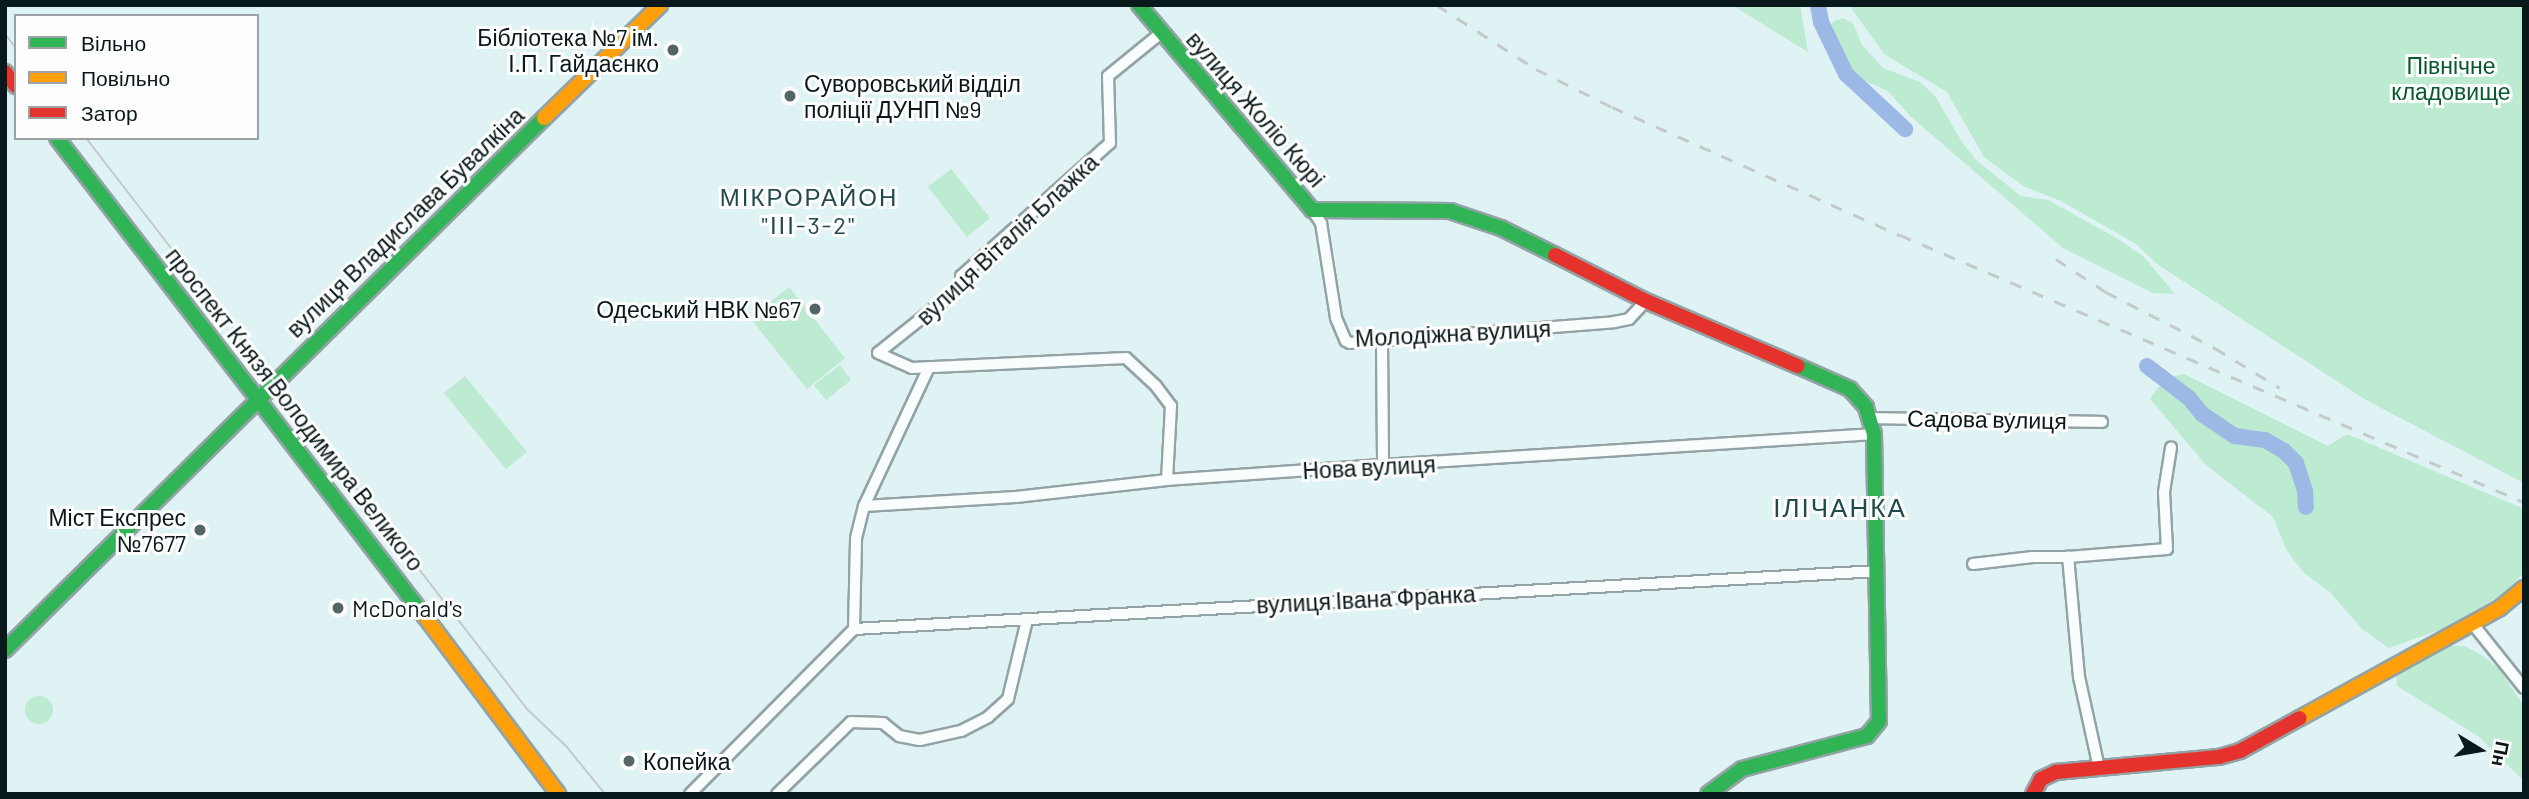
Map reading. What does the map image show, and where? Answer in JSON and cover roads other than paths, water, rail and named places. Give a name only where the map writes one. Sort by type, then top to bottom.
[{"type":"main road","name":"вулиця Владислава Бувалкіна","points":[[5,650],[258,397],[660,5]]},
{"type":"main road","name":"вулиця Жоліо Кюрі","points":[[1139,5],[1312,210]]},
{"type":"main road","name":"проспект Князя Володимира Великого","points":[[59,140],[258,397],[558,794]]},
{"type":"main road","points":[[1312,210],[1457,212],[1501,228],[1646,301],[1850,389],[1859,398],[1871,418],[1874,434],[1881,710],[1874,730],[1858,739],[1742,769],[1708,794]]},
{"type":"main road","points":[[2033,794],[2041,779],[2056,772],[2219,757],[2240,751],[2522,594]]},
{"type":"street","name":"вулиця Віталія Блажка","points":[[929,367],[912,368],[878,353],[961,286],[961,276],[1110,144],[1108,76],[1161,33]]},
{"type":"street","name":"Молодіжна вулиця","points":[[1312,210],[1321,223],[1336,318],[1346,341],[1382,342],[1614,322],[1629,319],[1646,301]]},
{"type":"street","points":[[1382,342],[1383,465]]},
{"type":"street","points":[[690,794],[854,629],[856,538],[863,506],[929,367],[1126,358],[1156,386],[1171,406],[1167,481]]},
{"type":"street","name":"Садова вулиця","points":[[1871,418],[2102,422]]},
{"type":"street","name":"Нова вулиця","points":[[863,506],[1016,498],[1167,481],[1383,465],[1874,434]]},
{"type":"street","points":[[1973,564],[2033,556],[2068,557],[2167,548],[2164,492],[2171,447]]},
{"type":"street","points":[[2068,557],[2079,677],[2099,768]]},
{"type":"street","name":"вулиця Івана Франка","points":[[854,629],[1878,571]]},
{"type":"street","points":[[777,794],[851,722],[883,723],[899,736],[920,740],[961,731],[988,717],[1008,699],[1027,620]]},
{"type":"street","points":[[2472,624],[2524,688]]},
{"type":"waterway","points":[[1818,5],[1821,22],[1846,74],[1905,129]]},
{"type":"waterway","points":[[2147,366],[2189,398],[2202,414],[2235,436],[2265,440],[2284,451],[2296,463],[2305,490],[2306,507]]},
{"type":"tram line","points":[[5,34],[14,45]]},
{"type":"tram line","points":[[88,140],[527,709],[566,746],[605,794]]},
{"type":"railway","points":[[1437,5],[1536,69],[1612,107],[1900,235],[2524,502]]},
{"type":"railway","points":[[2056,259],[2106,292],[2215,348],[2280,388]]},
{"type":"place","name":"Бібліотека №7 ім. І.П. Гайдаєнко","points":[[673,50]]},
{"type":"place","name":"Суворовський відділ поліції ДУНП №9","points":[[790,96]]},
{"type":"place","name":"Одеський НВК №67","points":[[815,309]]},
{"type":"place","name":"Міст Експрес №7677","points":[[200,530]]},
{"type":"place","name":"McDonald's","points":[[338,608]]},
{"type":"place","name":"Копейка","points":[[629,761]]},
{"type":"district","name":"МІКРОРАЙОН \"ІІІ-3-2\"","points":[[809,211]]},
{"type":"district","name":"ІЛІЧАНКА","points":[[1840,507]]},
{"type":"park label","name":"Північне кладовище","points":[[2451,78]]}]
